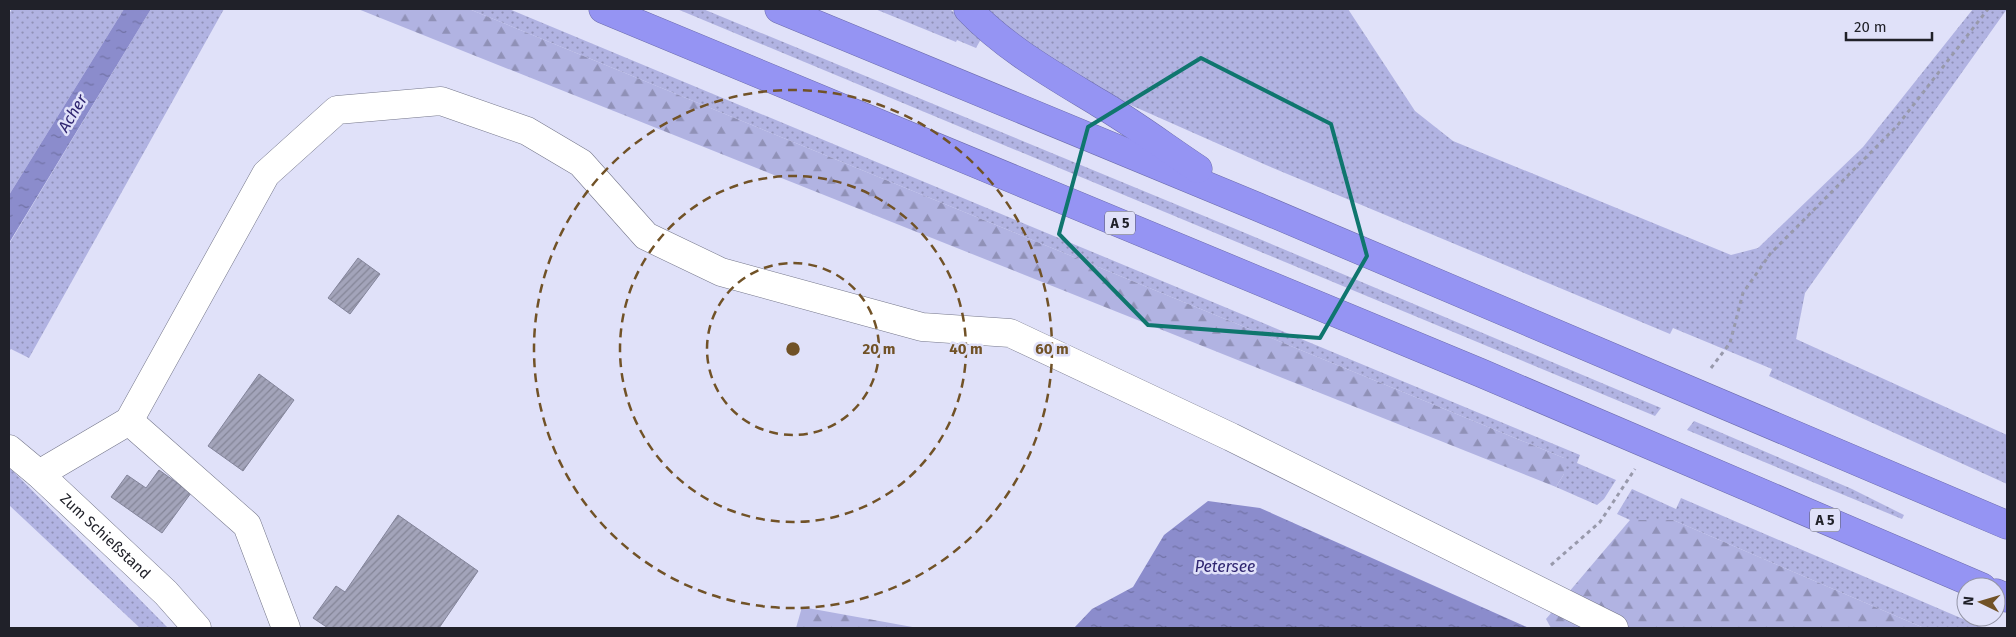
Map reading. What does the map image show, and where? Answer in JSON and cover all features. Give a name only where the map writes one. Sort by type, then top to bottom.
[{"type":"highway","name":"A 5","points":[[604,9],[1481,373],[1959,577]]},
{"type":"highway","points":[[779,9],[1249,204],[2007,525]]},
{"type":"highway","points":[[968,9],[1033,62],[1101,104],[1249,204]]},
{"type":"street","points":[[38,474],[129,421],[266,174],[337,110],[440,101],[528,132],[581,163],[646,236],[721,272],[922,327],[1010,333],[1231,437],[1614,628]]},
{"type":"street","points":[[129,421],[247,525],[286,628]]},
{"type":"street","name":"Zum Schießstand","points":[[9,449],[166,593],[197,628]]},
{"type":"path","points":[[1730,343],[1744,293],[1770,254],[1897,126],[1988,9]]},
{"type":"path","points":[[1528,585],[1600,522],[1624,484]]},
{"type":"highlighted area","points":[[1201,58],[1331,124],[1367,256],[1320,338],[1148,325],[1059,234],[1088,127]]},
{"type":"green space","points":[[12,9],[124,9],[9,195],[9,14]]},
{"type":"green space","points":[[151,9],[224,9],[29,358],[11,349],[9,351],[9,244]]},
{"type":"green space","points":[[358,9],[469,9],[1564,458],[1564,474],[1556,487]]},
{"type":"green space","points":[[469,9],[509,9],[1580,455],[1577,463],[1616,480],[1604,499],[1597,505],[1556,487],[1564,474],[1564,458]]},
{"type":"green space","points":[[677,9],[703,9],[1238,230],[1661,408],[1655,416]]},
{"type":"green space","points":[[875,9],[950,9],[981,39],[976,48],[957,40],[956,42]]},
{"type":"green space","points":[[985,9],[1348,9],[1415,111],[1453,141],[1731,255],[1758,248],[1863,147],[1973,9],[2007,9],[1805,293],[1796,339],[2007,435],[2007,484],[1769,376],[1772,369],[1673,328],[1670,334],[1266,165],[1126,103],[1094,87],[1039,52]]},
{"type":"green space","points":[[1694,421],[1852,489],[1904,515],[1902,519],[1687,430]]},
{"type":"green space","points":[[9,467],[168,628],[140,628],[9,505]]},
{"type":"green space","points":[[1632,489],[1676,509],[1681,498],[1956,616],[1956,627],[1984,628],[1924,628],[1673,520],[1630,520],[1617,514]]},
{"type":"green space","points":[[1630,520],[1673,520],[1924,628],[1551,628],[1546,619]]},
{"type":"green space","points":[[802,607],[918,628],[796,628]]},
{"type":"water","name":"Acher","points":[[124,9],[151,9],[9,243],[9,195]]},
{"type":"water","name":"Petersee","points":[[1208,501],[1260,508],[1529,628],[1074,628],[1092,609],[1133,587],[1164,535]]},
{"type":"building","points":[[358,258],[380,274],[350,314],[328,298]]},
{"type":"building","points":[[259,374],[294,400],[243,471],[208,446]]},
{"type":"building","points":[[159,470],[191,493],[162,533],[111,497],[127,475],[146,488]]},
{"type":"building","points":[[398,515],[478,571],[439,628],[328,628],[313,618],[336,586],[345,592]]}]
